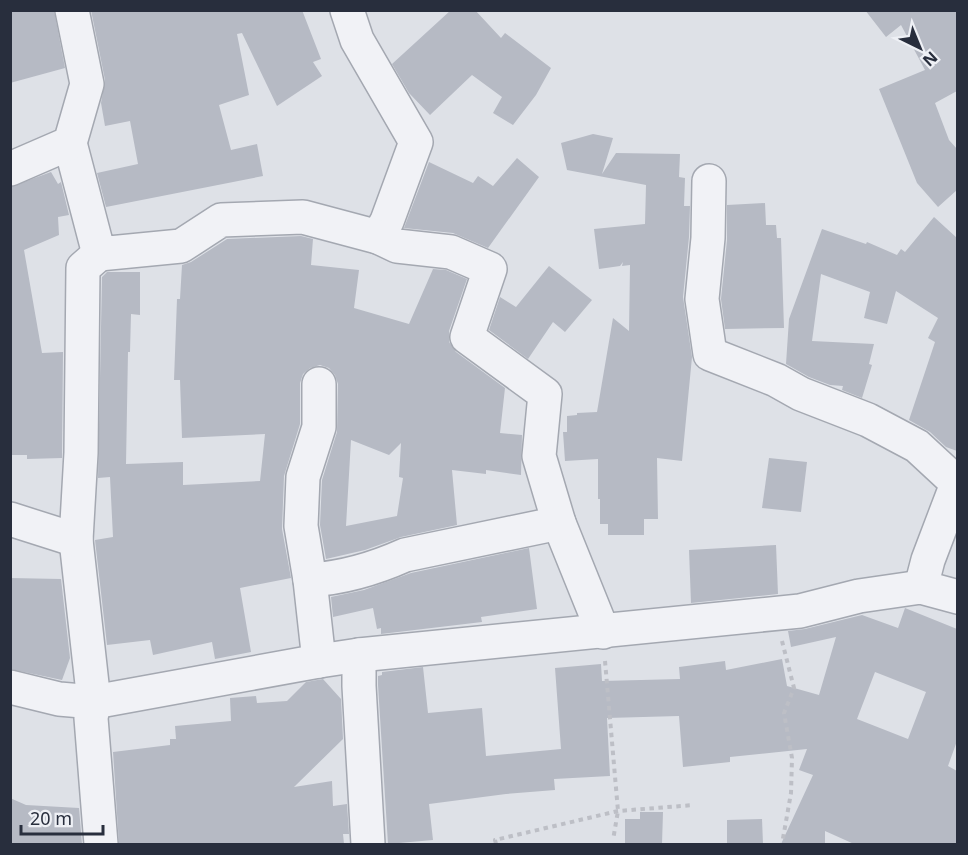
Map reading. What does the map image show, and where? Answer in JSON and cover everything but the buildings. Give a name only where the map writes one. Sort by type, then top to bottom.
[{"type":"street","points":[[72,10],[87,84],[70,143],[99,254]]},
{"type":"street","points":[[347,10],[357,40],[416,142],[387,221],[378,237]]},
{"type":"street","points":[[10,169],[70,143]]},
{"type":"street","points":[[709,181],[708,238],[702,299],[710,354],[878,425],[917,446],[957,483],[928,560],[921,587]]},
{"type":"street","points":[[100,844],[91,718],[94,702],[76,540],[82,420],[83,268],[99,254],[181,246],[221,220],[303,217],[378,237],[397,246],[451,252],[490,269],[467,337],[544,394],[539,456],[559,523],[603,632]]},
{"type":"street","points":[[319,384],[319,427],[303,477],[301,526],[319,661]]},
{"type":"street","points":[[10,519],[76,540]]},
{"type":"street","points":[[310,580],[326,579],[386,564],[405,555],[559,523]]},
{"type":"street","points":[[10,687],[58,699],[94,702],[319,661],[800,611],[859,596],[921,587],[957,597]]},
{"type":"street","points":[[359,656],[368,844]]},
{"type":"path","points":[[780,613],[782,644],[794,688],[784,713],[792,758],[791,793],[782,844]]},
{"type":"path","points":[[603,632],[618,811],[613,840]]},
{"type":"path","points":[[496,844],[495,840],[618,811],[694,805]]}]
